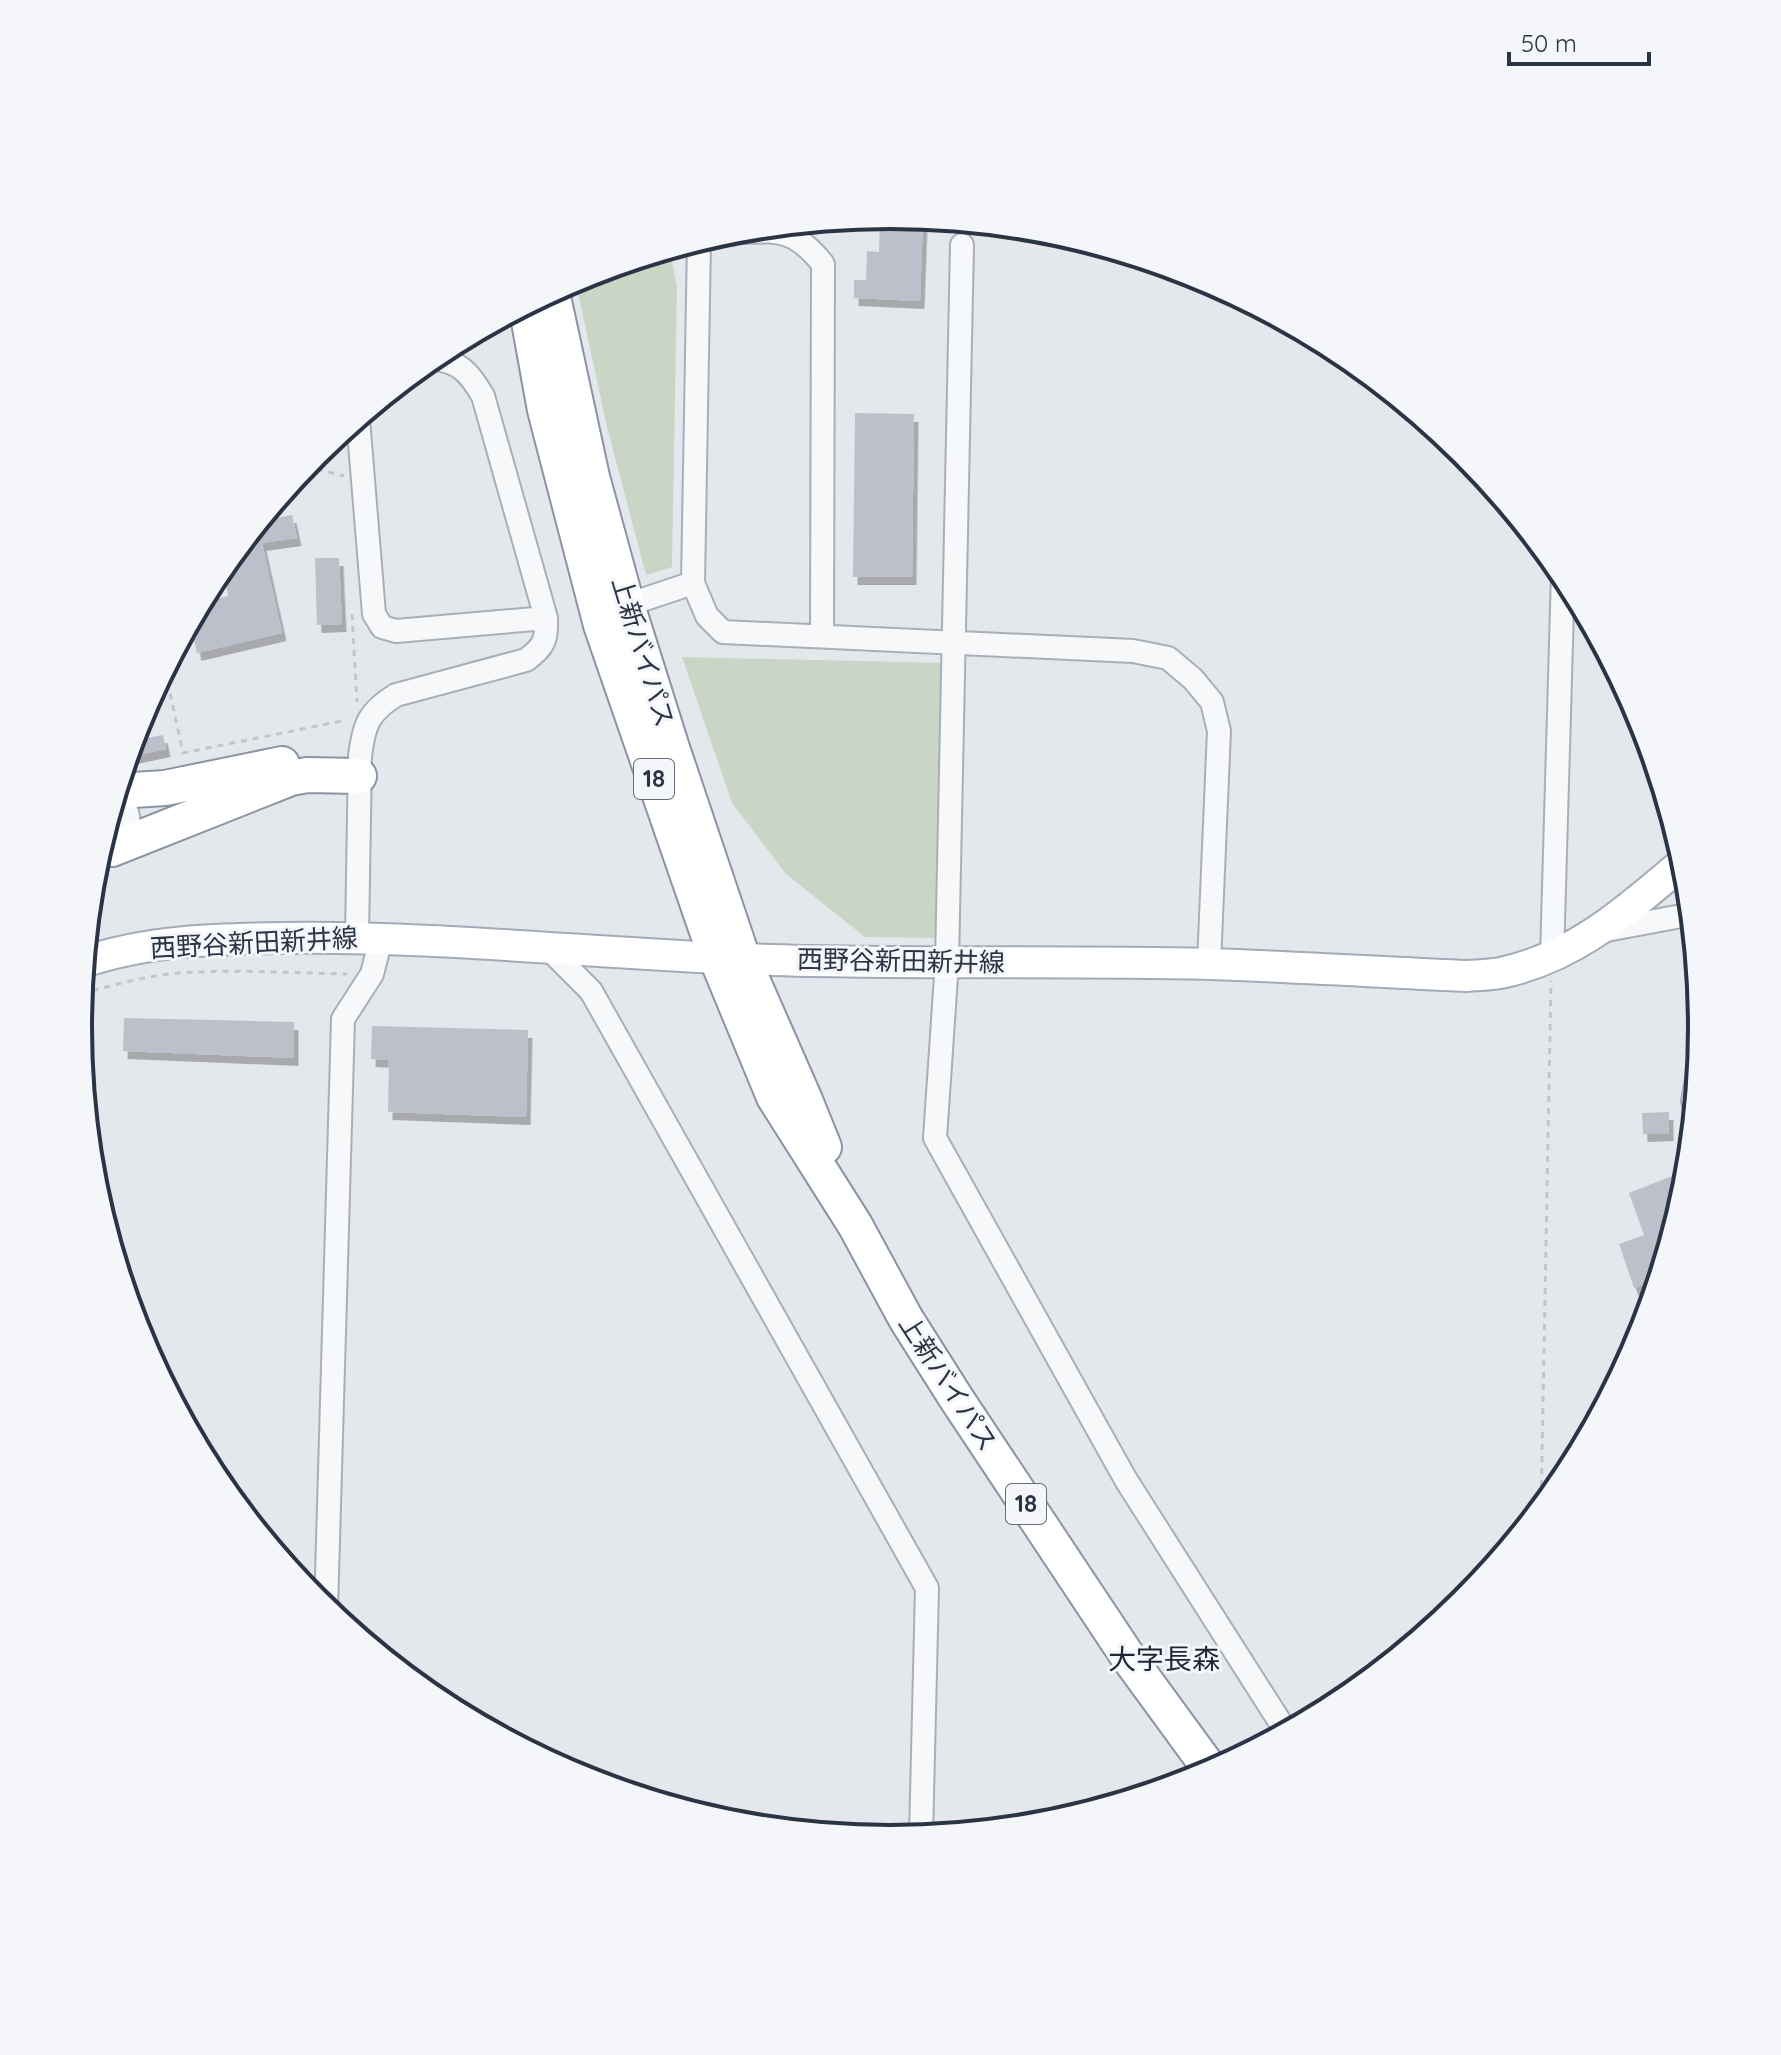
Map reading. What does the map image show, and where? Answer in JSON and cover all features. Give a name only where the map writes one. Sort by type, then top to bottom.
[{"type":"highway","name":"上新バイパス","points":[[554,303],[592,477],[627,605],[729,958],[774,1097],[855,1225],[906,1319],[956,1398],[1128,1657],[1204,1761]]},
{"type":"highway","name":"上新バイパス","points":[[528,316],[545,410],[601,625],[729,958]]},
{"type":"highway","points":[[128,790],[165,788],[328,756],[359,766]]},
{"type":"highway","points":[[113,847],[291,778],[359,766]]},
{"type":"main road","name":"西野谷新田新井線","points":[[96,959],[135,949],[221,939],[369,938],[729,958],[1209,964],[1467,976],[1504,972],[1552,957],[1600,931],[1674,870]]},
{"type":"street","points":[[791,236],[808,245],[823,264],[822,636]]},
{"type":"street","points":[[962,245],[947,962],[935,1138],[1126,1480],[1281,1724]]},
{"type":"street","points":[[699,253],[693,583],[707,616],[723,632],[1133,651],[1168,658],[1193,679],[1212,702],[1219,731],[1209,964]]},
{"type":"street","points":[[327,1592],[343,1019],[372,974],[359,766],[363,731],[370,716],[381,704],[396,695],[526,660],[540,650],[547,635],[546,618],[483,396],[471,375],[450,362]]},
{"type":"street","points":[[359,432],[374,614],[382,627],[396,631],[546,618]]},
{"type":"street","points":[[627,605],[693,583]]},
{"type":"street","points":[[1552,957],[1562,597]]},
{"type":"street","points":[[113,846],[126,836],[129,826],[124,806]]},
{"type":"street","points":[[1600,931],[1681,916]]},
{"type":"street","points":[[546,946],[591,991],[927,1588],[921,1825]]},
{"type":"path","points":[[320,470],[344,476]]},
{"type":"path","points":[[169,686],[183,753],[370,716]]},
{"type":"path","points":[[1541,1489],[1552,957]]},
{"type":"path","points":[[93,991],[141,978],[178,973],[372,974]]},
{"type":"green space","points":[[672,262],[677,287],[672,567],[646,575],[607,427],[578,293],[634,271]]},
{"type":"green space","points":[[682,657],[943,663],[937,938],[865,937],[786,874],[732,803]]},
{"type":"building","points":[[880,229],[923,230],[920,301],[854,298],[854,280],[866,280],[867,251],[879,252]]},
{"type":"building","points":[[855,413],[914,414],[912,577],[853,577]]},
{"type":"building","points":[[292,515],[297,538],[262,543],[282,633],[197,653],[194,638],[199,628],[218,599],[228,596],[226,585],[276,518]]},
{"type":"building","points":[[315,558],[339,558],[342,624],[317,625]]},
{"type":"building","points":[[163,735],[166,749],[140,754],[147,738]]},
{"type":"building","points":[[124,1018],[294,1022],[294,1058],[123,1051]]},
{"type":"building","points":[[372,1026],[528,1030],[526,1117],[388,1112],[389,1060],[371,1059]]},
{"type":"building","points":[[1669,1112],[1669,1133],[1643,1134],[1642,1113]]},
{"type":"building","points":[[1672,1176],[1674,1182],[1647,1283],[1634,1288],[1619,1244],[1644,1235],[1629,1193]]},
{"type":"district","name":"大字長森","points":[[1164,1659]]}]
